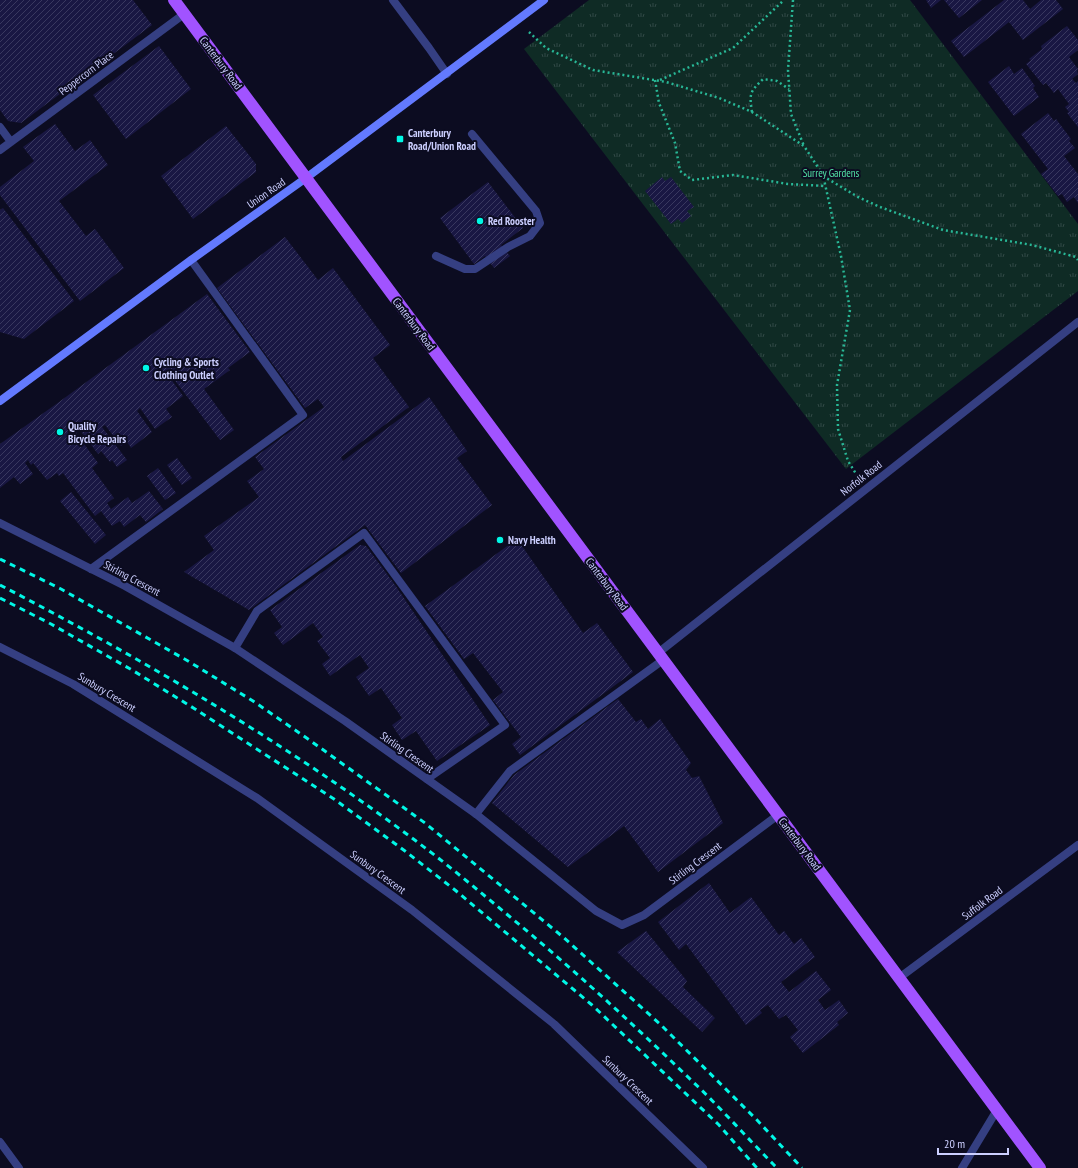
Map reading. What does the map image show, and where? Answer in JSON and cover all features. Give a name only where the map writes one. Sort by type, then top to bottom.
[{"type":"main road","name":"Canterbury Road","points":[[174,0],[1040,1168]]},
{"type":"main road","name":"Union Road","points":[[0,401],[190,260],[306,178],[544,0]]},
{"type":"street","points":[[393,0],[447,74]]},
{"type":"street","name":"Peppercorn Place","points":[[0,150],[184,14]]},
{"type":"street","points":[[0,127],[11,142]]},
{"type":"street","points":[[436,256],[465,269],[475,268],[508,247],[530,236],[540,223],[536,211],[472,134]]},
{"type":"street","points":[[91,569],[303,415],[190,260]]},
{"type":"street","name":"Norfolk Road","points":[[476,814],[510,771],[660,656],[865,488],[1078,322]]},
{"type":"street","name":"Stirling Crescent","points":[[0,523],[125,586],[235,648],[345,721],[476,814],[596,911],[622,925],[644,915],[778,814]]},
{"type":"street","points":[[235,648],[257,611],[364,532],[505,725],[427,779]]},
{"type":"street","name":"Sunbury Crescent","points":[[0,647],[73,684],[257,798],[412,910],[554,1024],[703,1168]]},
{"type":"street","name":"Suffolk Road","points":[[899,978],[1078,845]]},
{"type":"street","points":[[962,1168],[997,1110]]},
{"type":"street","points":[[0,1142],[19,1168]]},
{"type":"path","points":[[660,81],[733,48],[784,0]]},
{"type":"path","points":[[793,0],[788,70],[791,114],[804,146],[823,175],[841,256],[850,310],[837,385],[838,429],[848,461],[865,488]]},
{"type":"path","points":[[516,21],[546,48],[593,70],[660,81],[720,98],[752,112],[804,146]]},
{"type":"path","points":[[752,112],[750,98],[751,93],[763,79],[778,81],[789,89]]},
{"type":"path","points":[[655,80],[659,104],[675,143],[680,171],[692,180],[733,175],[788,184],[825,186]]},
{"type":"path","points":[[823,175],[858,197],[880,207],[943,230],[1032,246],[1076,257],[1078,260]]},
{"type":"green space","name":"Surrey Gardens","points":[[589,0],[910,0],[1078,224],[1078,291],[846,469],[524,49]]},
{"type":"building","points":[[0,0],[133,0],[152,25],[21,123],[8,121],[0,110]]},
{"type":"building","points":[[926,0],[941,0],[931,8]]},
{"type":"building","points":[[944,0],[982,0],[959,18]]},
{"type":"building","points":[[1004,0],[1023,0],[1030,9],[1041,0],[1056,0],[1063,9],[1023,40],[1009,22],[964,57],[951,41]]},
{"type":"building","points":[[1067,26],[1078,40],[1078,50],[1069,57],[1078,69],[1078,74],[1072,79],[1076,83],[1078,81],[1078,127],[1067,113],[1069,112],[1065,107],[1069,104],[1058,89],[1054,93],[1046,83],[1043,85],[1026,64],[1031,60],[1029,59],[1042,49],[1041,46]]},
{"type":"building","points":[[159,46],[191,89],[126,139],[93,95]]},
{"type":"building","points":[[1009,66],[1014,74],[1022,68],[1035,86],[1033,88],[1039,97],[1014,116],[988,82]]},
{"type":"building","points":[[1048,113],[1054,121],[1056,119],[1071,139],[1069,141],[1075,148],[1064,156],[1078,174],[1078,203],[1074,197],[1067,202],[1062,194],[1058,196],[1041,174],[1048,169],[1021,134]]},
{"type":"building","points":[[55,124],[75,151],[90,140],[108,165],[59,201],[86,236],[95,229],[124,268],[80,301],[0,195],[0,187],[34,161],[23,147]]},
{"type":"building","points":[[226,126],[256,164],[256,172],[193,219],[161,176]]},
{"type":"building","points":[[662,177],[665,181],[671,177],[694,207],[687,211],[691,216],[682,223],[678,219],[671,224],[645,191]]},
{"type":"building","points":[[488,182],[523,228],[501,245],[510,256],[494,268],[485,256],[474,264],[440,218]]},
{"type":"building","points":[[3,208],[74,301],[24,339],[0,332],[0,210]]},
{"type":"building","points":[[285,237],[318,280],[333,268],[390,345],[373,358],[409,407],[341,457],[343,461],[429,397],[467,451],[457,458],[492,505],[401,573],[365,525],[249,610],[184,572],[214,550],[204,536],[259,497],[247,481],[264,469],[255,457],[324,407],[318,399],[305,408],[217,288]]},
{"type":"building","points":[[207,294],[250,352],[228,368],[230,370],[204,389],[234,430],[220,440],[170,374],[168,375],[183,396],[166,409],[172,417],[155,429],[140,408],[137,411],[152,432],[131,448],[127,442],[121,446],[105,425],[102,427],[127,460],[117,467],[112,460],[110,462],[101,451],[98,454],[80,430],[76,433],[98,463],[92,468],[114,498],[107,503],[111,509],[128,497],[132,503],[149,491],[163,509],[146,522],[140,515],[124,527],[120,521],[112,526],[101,511],[95,516],[63,473],[59,476],[57,473],[47,480],[33,463],[31,465],[28,460],[25,463],[33,474],[20,484],[14,477],[0,488],[0,444]]},
{"type":"building","points":[[177,458],[192,478],[182,485],[167,465]]},
{"type":"building","points":[[158,468],[176,493],[165,500],[147,476]]},
{"type":"building","points":[[71,492],[106,535],[95,544],[60,501]]},
{"type":"building","points":[[517,539],[583,633],[597,623],[633,672],[520,755],[512,744],[521,737],[493,700],[503,692],[473,653],[464,659],[425,606]]},
{"type":"building","points":[[360,545],[366,546],[395,585],[490,725],[437,761],[416,731],[402,740],[392,725],[402,718],[381,688],[369,696],[356,677],[369,668],[360,655],[330,676],[322,664],[330,658],[317,641],[323,637],[313,623],[283,645],[274,633],[282,627],[270,610]]},
{"type":"building","points":[[618,699],[636,722],[641,719],[648,729],[660,719],[691,763],[686,770],[692,778],[699,776],[723,823],[658,872],[624,826],[568,867],[492,803],[514,775]]},
{"type":"building","points":[[709,883],[730,913],[751,897],[779,935],[784,931],[794,944],[801,938],[815,957],[781,982],[789,992],[816,971],[831,990],[818,1000],[825,1010],[839,1000],[848,1013],[837,1022],[839,1025],[803,1053],[790,1037],[798,1030],[786,1015],[779,1019],[768,1005],[760,1010],[762,1013],[746,1025],[686,944],[679,950],[658,922]]},
{"type":"building","points":[[646,931],[687,981],[683,987],[715,1018],[702,1032],[617,952]]},
{"type":"railway","points":[[0,559],[61,589],[188,661],[253,701],[425,823],[563,937],[660,1024],[756,1119],[802,1168]]},
{"type":"railway","points":[[0,585],[113,646],[224,711],[333,781],[437,857],[579,976],[624,1017],[702,1091],[777,1168]]},
{"type":"railway","points":[[0,598],[51,624],[132,670],[195,709],[334,799],[405,851],[455,890],[592,1005],[719,1125],[757,1168]]},
{"type":"place","name":"Canterbury Road/Union Road","points":[[400,139]]},
{"type":"place","name":"Red Rooster","points":[[480,221]]},
{"type":"place","name":"Cycling & Sports Clothing Outlet","points":[[146,368]]},
{"type":"place","name":"Quality Bicycle Repairs","points":[[60,432]]},
{"type":"place","name":"Navy Health","points":[[500,540]]}]
